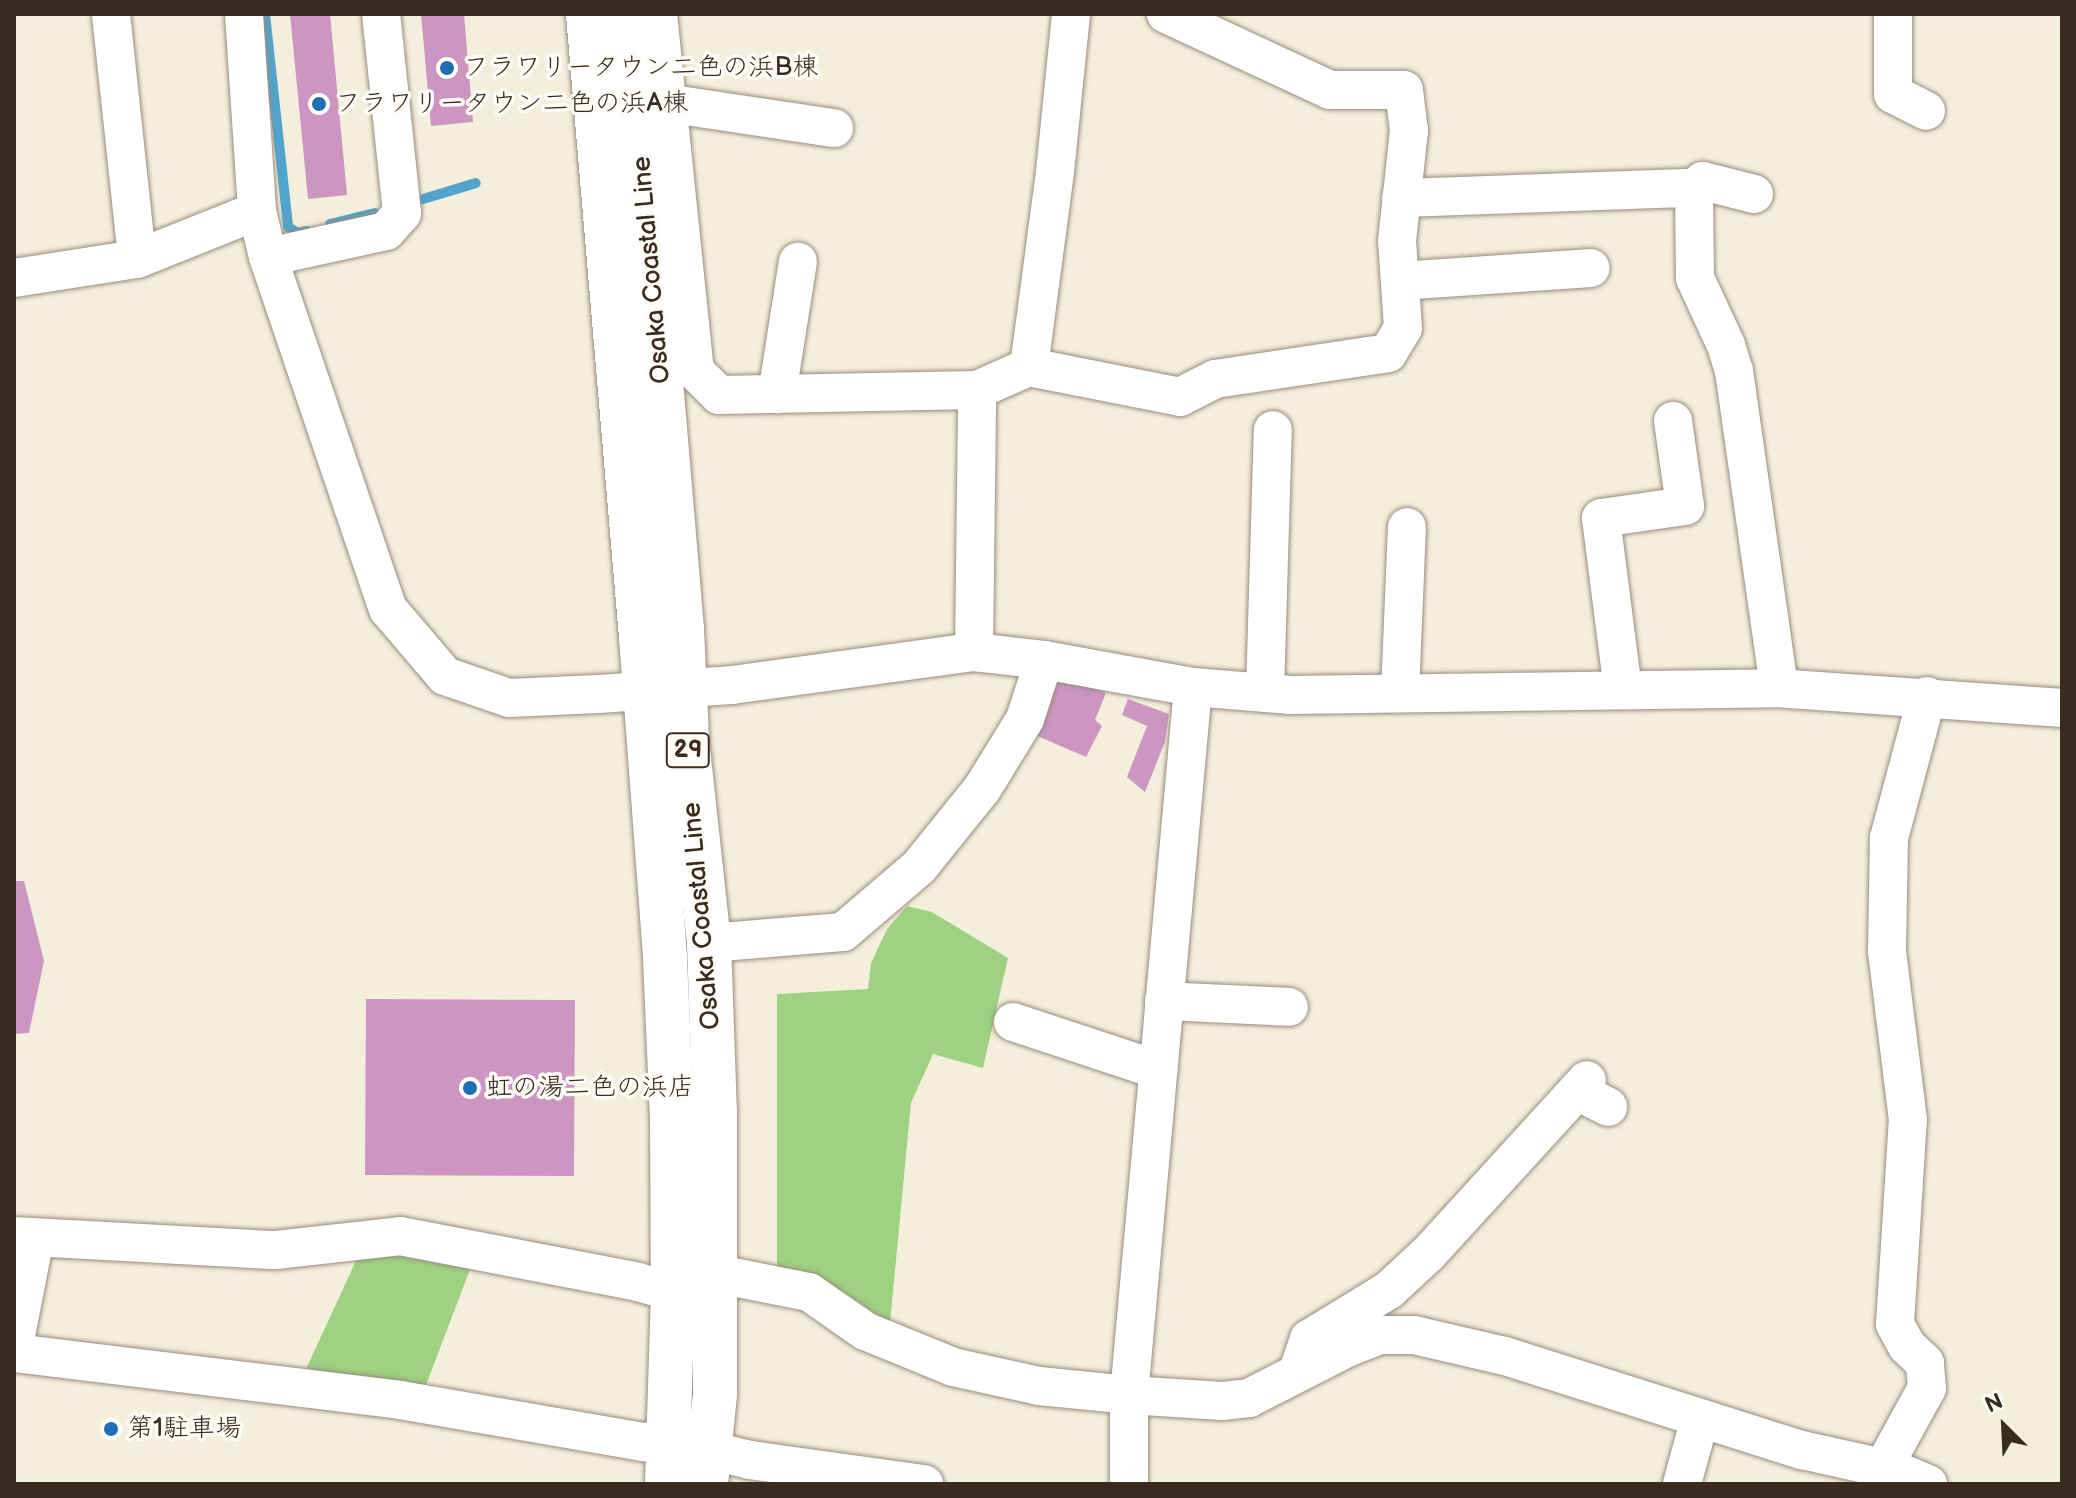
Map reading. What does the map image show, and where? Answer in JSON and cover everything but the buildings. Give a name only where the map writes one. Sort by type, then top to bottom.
[{"type":"main road","name":"Osaka Coastal Line","points":[[619,16],[681,613],[664,689],[665,974],[673,1292],[667,1484]]},
{"type":"main road","name":"Osaka Coastal Line","points":[[664,689],[709,943],[715,1111],[715,1394],[708,1467]]},
{"type":"street","points":[[111,14],[137,259]]},
{"type":"street","points":[[244,14],[257,211],[268,257],[388,609],[445,676],[509,698],[732,685],[974,652],[1044,660],[1193,687],[1265,693],[1779,688],[1927,696],[2062,708]]},
{"type":"street","points":[[268,257],[386,231],[402,213],[381,14]]},
{"type":"street","points":[[1029,367],[1055,172],[1071,14]]},
{"type":"street","points":[[619,16],[666,103],[695,371],[719,395],[977,390],[1029,367],[1180,397],[1215,379],[1388,353],[1403,328],[1397,241],[1409,131],[1404,90],[1330,90],[1166,14]]},
{"type":"street","points":[[1893,14],[1893,94],[1926,111]]},
{"type":"street","points":[[666,103],[834,128]]},
{"type":"street","points":[[1401,198],[1694,188],[1703,181],[1754,194]]},
{"type":"street","points":[[1694,188],[1695,278],[1734,371],[1779,688]]},
{"type":"street","points":[[14,278],[137,259],[257,211]]},
{"type":"street","points":[[777,394],[798,262]]},
{"type":"street","points":[[1400,281],[1591,268]]},
{"type":"street","points":[[974,652],[977,390]]},
{"type":"street","points":[[1623,690],[1601,518],[1685,506],[1673,421]]},
{"type":"street","points":[[1265,693],[1273,430]]},
{"type":"street","points":[[1400,693],[1407,527]]},
{"type":"street","points":[[709,943],[843,932],[919,867],[982,789],[1025,719],[1044,660]]},
{"type":"street","points":[[1129,1484],[1129,1395],[1193,687]]},
{"type":"street","points":[[1883,1468],[1927,1388],[1925,1363],[1907,1346],[1895,1324],[1908,1120],[1887,951],[1889,838],[1927,696]]},
{"type":"street","points":[[1164,1001],[1289,1007]]},
{"type":"street","points":[[1013,1022],[1158,1070]]},
{"type":"street","points":[[1296,1375],[1309,1339],[1389,1290],[1591,1093]]},
{"type":"street","points":[[673,1292],[638,1282],[400,1236],[276,1250],[24,1237],[15,1340],[400,1400],[644,1442],[668,1440],[708,1467],[750,1460],[924,1484]]},
{"type":"street","points":[[713,1273],[809,1292],[865,1331],[953,1367],[1039,1386],[1129,1395],[1222,1401],[1249,1398],[1349,1347],[1381,1335],[1414,1335],[1505,1356],[1700,1418],[1815,1469],[1883,1468],[1928,1484]]},
{"type":"street","points":[[1682,1484],[1700,1418]]},
{"type":"green space","points":[[907,906],[932,912],[1008,958],[983,1068],[933,1054],[911,1103],[890,1323],[843,1292],[808,1275],[777,1274],[777,994],[868,989],[871,963],[887,929]]},
{"type":"green space","points":[[361,1250],[398,1251],[471,1267],[426,1385],[306,1369]]},
{"type":"waterway","points":[[265,14],[288,227],[298,233],[307,231]]},
{"type":"waterway","points":[[423,199],[476,183]]},
{"type":"waterway","points":[[330,224],[375,213]]},
{"type":"place","name":"フラワリータウン二色の浜B棟","points":[[447,68]]},
{"type":"place","name":"フラワリータウン二色の浜A棟","points":[[319,104]]},
{"type":"place","name":"虹の湯二色の浜店","points":[[470,1088]]},
{"type":"place","name":"第1駐車場","points":[[111,1429]]}]
